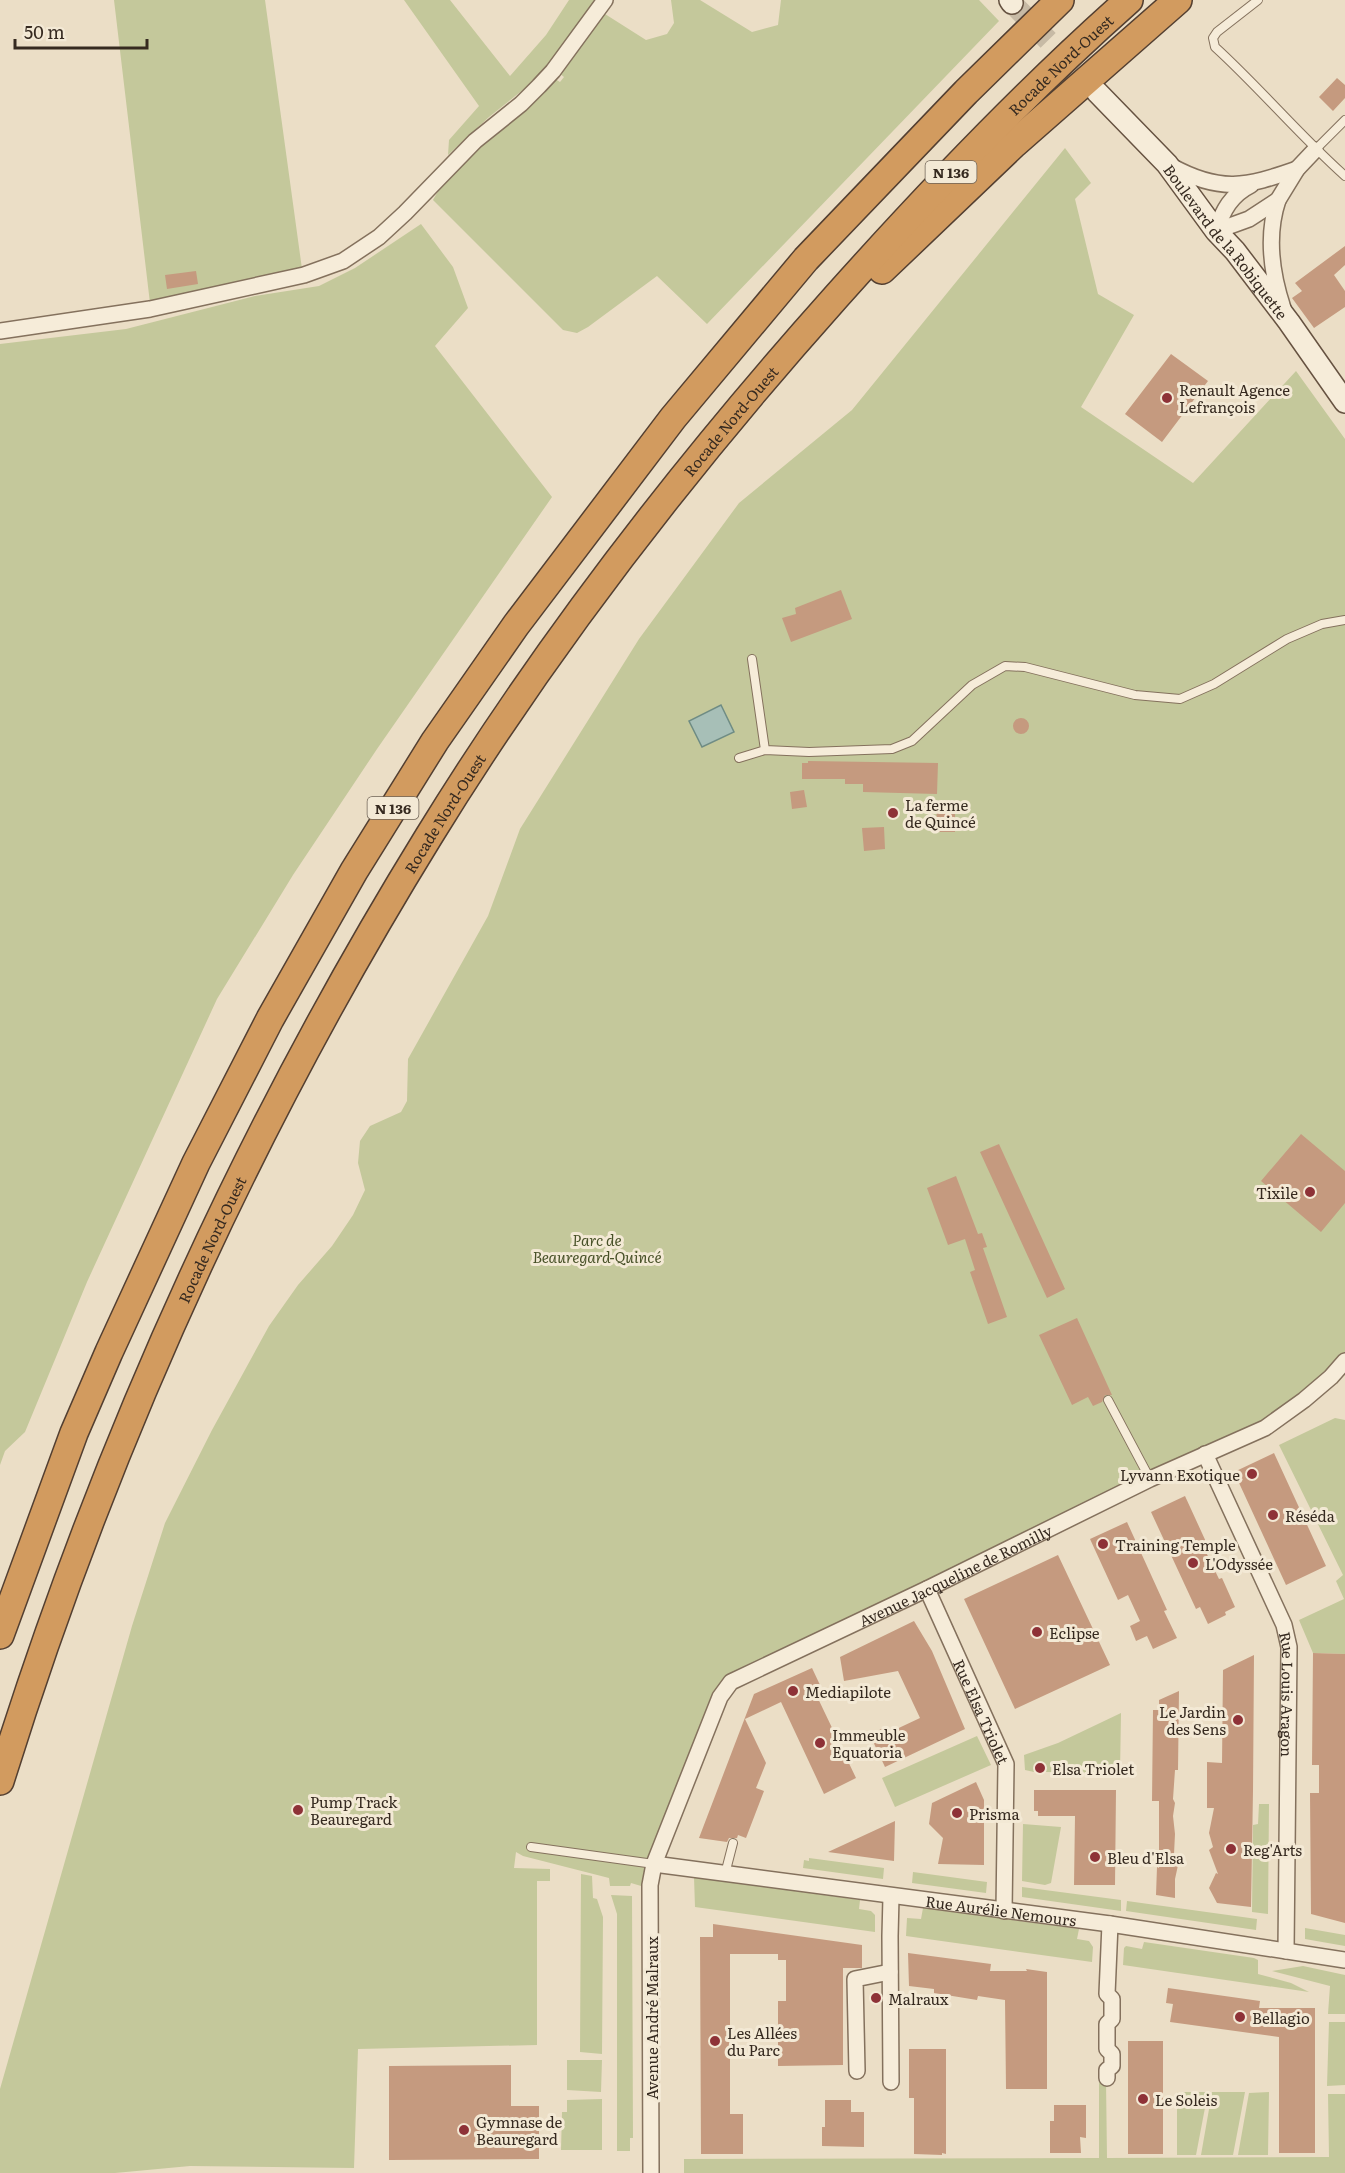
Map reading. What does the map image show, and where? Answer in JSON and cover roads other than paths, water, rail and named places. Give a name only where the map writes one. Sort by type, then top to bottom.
[{"type":"highway","name":"N 136","points":[[0,1635],[74,1433],[196,1163],[270,1019],[354,871],[435,741],[516,625],[673,418],[806,259],[966,92],[1060,0]]},
{"type":"highway","name":"Rocade Nord-Ouest","points":[[0,1781],[87,1528],[130,1420],[199,1263],[273,1112],[316,1031],[430,833],[543,665],[653,515],[743,402],[946,176],[1052,72],[1130,0]]},
{"type":"highway","points":[[784,355],[859,293],[1014,144],[1178,0]]},
{"type":"highway","points":[[966,92],[1007,31],[1020,1]]},
{"type":"main road","name":"Boulevard de la Robiquette","points":[[1097,92],[1167,164],[1216,231],[1235,251],[1287,319],[1345,402]]},
{"type":"street","points":[[0,331],[150,309],[304,275],[343,261],[379,237],[475,141],[521,104],[553,71],[605,0]]},
{"type":"street","points":[[1287,319],[1272,265],[1272,228],[1278,200],[1297,169],[1315,150]]},
{"type":"street","points":[[1167,164],[1193,178],[1209,182],[1254,183]]},
{"type":"street","points":[[1216,231],[1223,212],[1239,191],[1254,183],[1297,169]]},
{"type":"street","points":[[1216,231],[1249,219],[1278,200]]},
{"type":"street","name":"Avenue Jacqueline de Romilly","points":[[654,1864],[720,1698],[731,1682],[1150,1479],[1265,1428],[1304,1400],[1345,1362]]},
{"type":"street","name":"Rue Louis Aragon","points":[[1205,1454],[1284,1625],[1289,1647],[1286,1951]]},
{"type":"street","name":"Rue Elsa Triolet","points":[[927,1588],[1006,1764],[1004,1911]]},
{"type":"street","name":"Rue Aurélie Nemours","points":[[654,1864],[891,1897],[1110,1924],[1345,1960]]},
{"type":"street","name":"Avenue André Malraux","points":[[651,2173],[650,1885],[654,1864]]},
{"type":"street","points":[[891,1897],[891,2082]]},
{"type":"street","points":[[1107,2078],[1107,2070],[1112,2066],[1112,2054],[1107,2049],[1107,2024],[1112,2019],[1112,1999],[1107,1994],[1110,1924]]},
{"type":"street","points":[[857,2071],[855,1980],[890,1972]]},
{"type":"lane","points":[[1258,0],[1217,32],[1213,38],[1215,46],[1285,116],[1315,150],[1345,176]]},
{"type":"lane","points":[[1315,150],[1345,120]]},
{"type":"lane","points":[[740,758],[765,750],[809,752],[892,749],[912,741],[972,685],[1005,666],[1025,667],[1135,695],[1180,699],[1214,684],[1287,639],[1322,624],[1345,620]]},
{"type":"lane","points":[[752,659],[765,750]]},
{"type":"lane","points":[[1108,1400],[1150,1479]]},
{"type":"lane","points":[[725,1874],[733,1843]]},
{"type":"lane","points":[[531,1847],[654,1864]]},
{"type":"water","points":[[721,705],[734,732],[702,747],[689,721]]},
{"type":"tunnel","points":[[1012,3],[1097,91]]},
{"type":"place","name":"Renault Agence Lefrançois","points":[[1167,398]]},
{"type":"place","name":"La ferme de Quincé","points":[[893,813]]},
{"type":"place","name":"Tixile","points":[[1310,1192]]},
{"type":"place","name":"Lyvann Exotique","points":[[1252,1474]]},
{"type":"place","name":"Réséda","points":[[1273,1515]]},
{"type":"place","name":"Training Temple","points":[[1103,1544]]},
{"type":"place","name":"L'Odyssée","points":[[1193,1563]]},
{"type":"place","name":"Eclipse","points":[[1037,1632]]},
{"type":"place","name":"Mediapilote","points":[[793,1691]]},
{"type":"place","name":"Le Jardin des Sens","points":[[1238,1720]]},
{"type":"place","name":"Immeuble Equatoria","points":[[820,1743]]},
{"type":"place","name":"Elsa Triolet","points":[[1040,1768]]},
{"type":"place","name":"Pump Track Beauregard","points":[[298,1810]]},
{"type":"place","name":"Prisma","points":[[957,1813]]},
{"type":"place","name":"Reg'Arts","points":[[1231,1849]]},
{"type":"place","name":"Bleu d'Elsa","points":[[1095,1857]]},
{"type":"place","name":"Malraux","points":[[876,1998]]},
{"type":"place","name":"Bellagio","points":[[1240,2017]]},
{"type":"place","name":"Les Allées du Parc","points":[[715,2041]]},
{"type":"place","name":"Le Soleis","points":[[1143,2099]]},
{"type":"place","name":"Gymnase de Beauregard","points":[[464,2130]]},
{"type":"park label","name":"Parc de Beauregard-Quincé","points":[[597,1248]]}]
